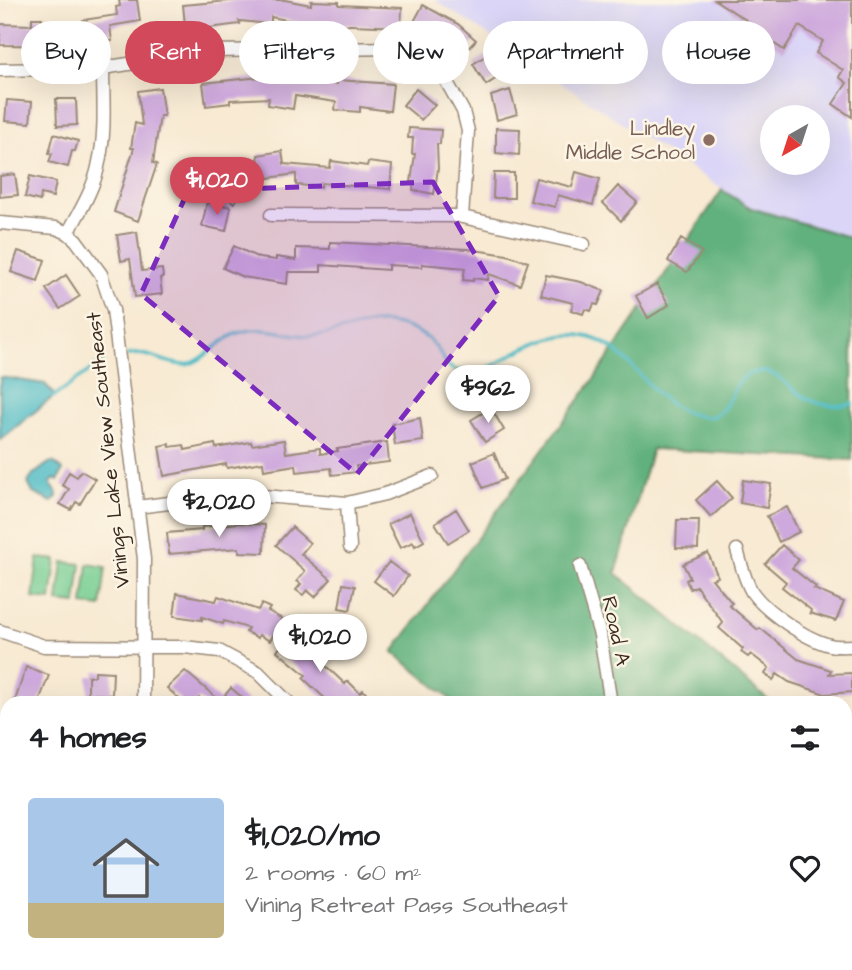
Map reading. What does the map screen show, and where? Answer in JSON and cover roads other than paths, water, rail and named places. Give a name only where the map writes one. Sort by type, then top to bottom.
[{"type":"street","points":[[111,67],[211,51],[393,48],[423,60],[444,77],[463,111],[468,131],[462,217]]},
{"type":"street","points":[[0,70],[21,70]]},
{"type":"street","points":[[0,223],[56,228],[68,233],[99,165],[103,130],[103,84]]},
{"type":"street","points":[[271,215],[462,217],[584,244]]},
{"type":"street","name":"Vinings Lake View Southeast","points":[[68,233],[101,274],[113,310],[144,559],[143,696]]},
{"type":"street","points":[[137,507],[241,494],[347,503],[385,494],[432,476]]},
{"type":"street","points":[[347,503],[350,547]]},
{"type":"street","points":[[737,550],[753,593],[767,606],[790,625],[820,642],[833,646],[852,646]]},
{"type":"street","name":"Road A","points":[[580,566],[600,635],[610,696]]},
{"type":"street","points":[[1,635],[44,646],[219,651],[258,672],[282,696]]},
{"type":"water","points":[[0,377],[45,384],[53,397],[0,440]]},
{"type":"water","points":[[53,462],[63,470],[58,481],[55,479],[50,483],[57,493],[52,502],[33,493],[28,483],[33,474]]},
{"type":"waterway","points":[[128,355],[143,354],[185,365],[197,361],[231,336],[247,331],[265,330],[311,336],[383,323],[405,327],[422,335],[435,346],[451,368],[470,372],[488,368],[542,341],[573,335],[584,336],[612,348],[666,401],[698,416],[712,416],[720,412],[737,385],[756,372],[777,376],[817,403],[834,406],[852,404]]},
{"type":"waterway","points":[[53,397],[102,362]]},
{"type":"place","name":"Lindley Middle School","points":[[709,140]]}]
